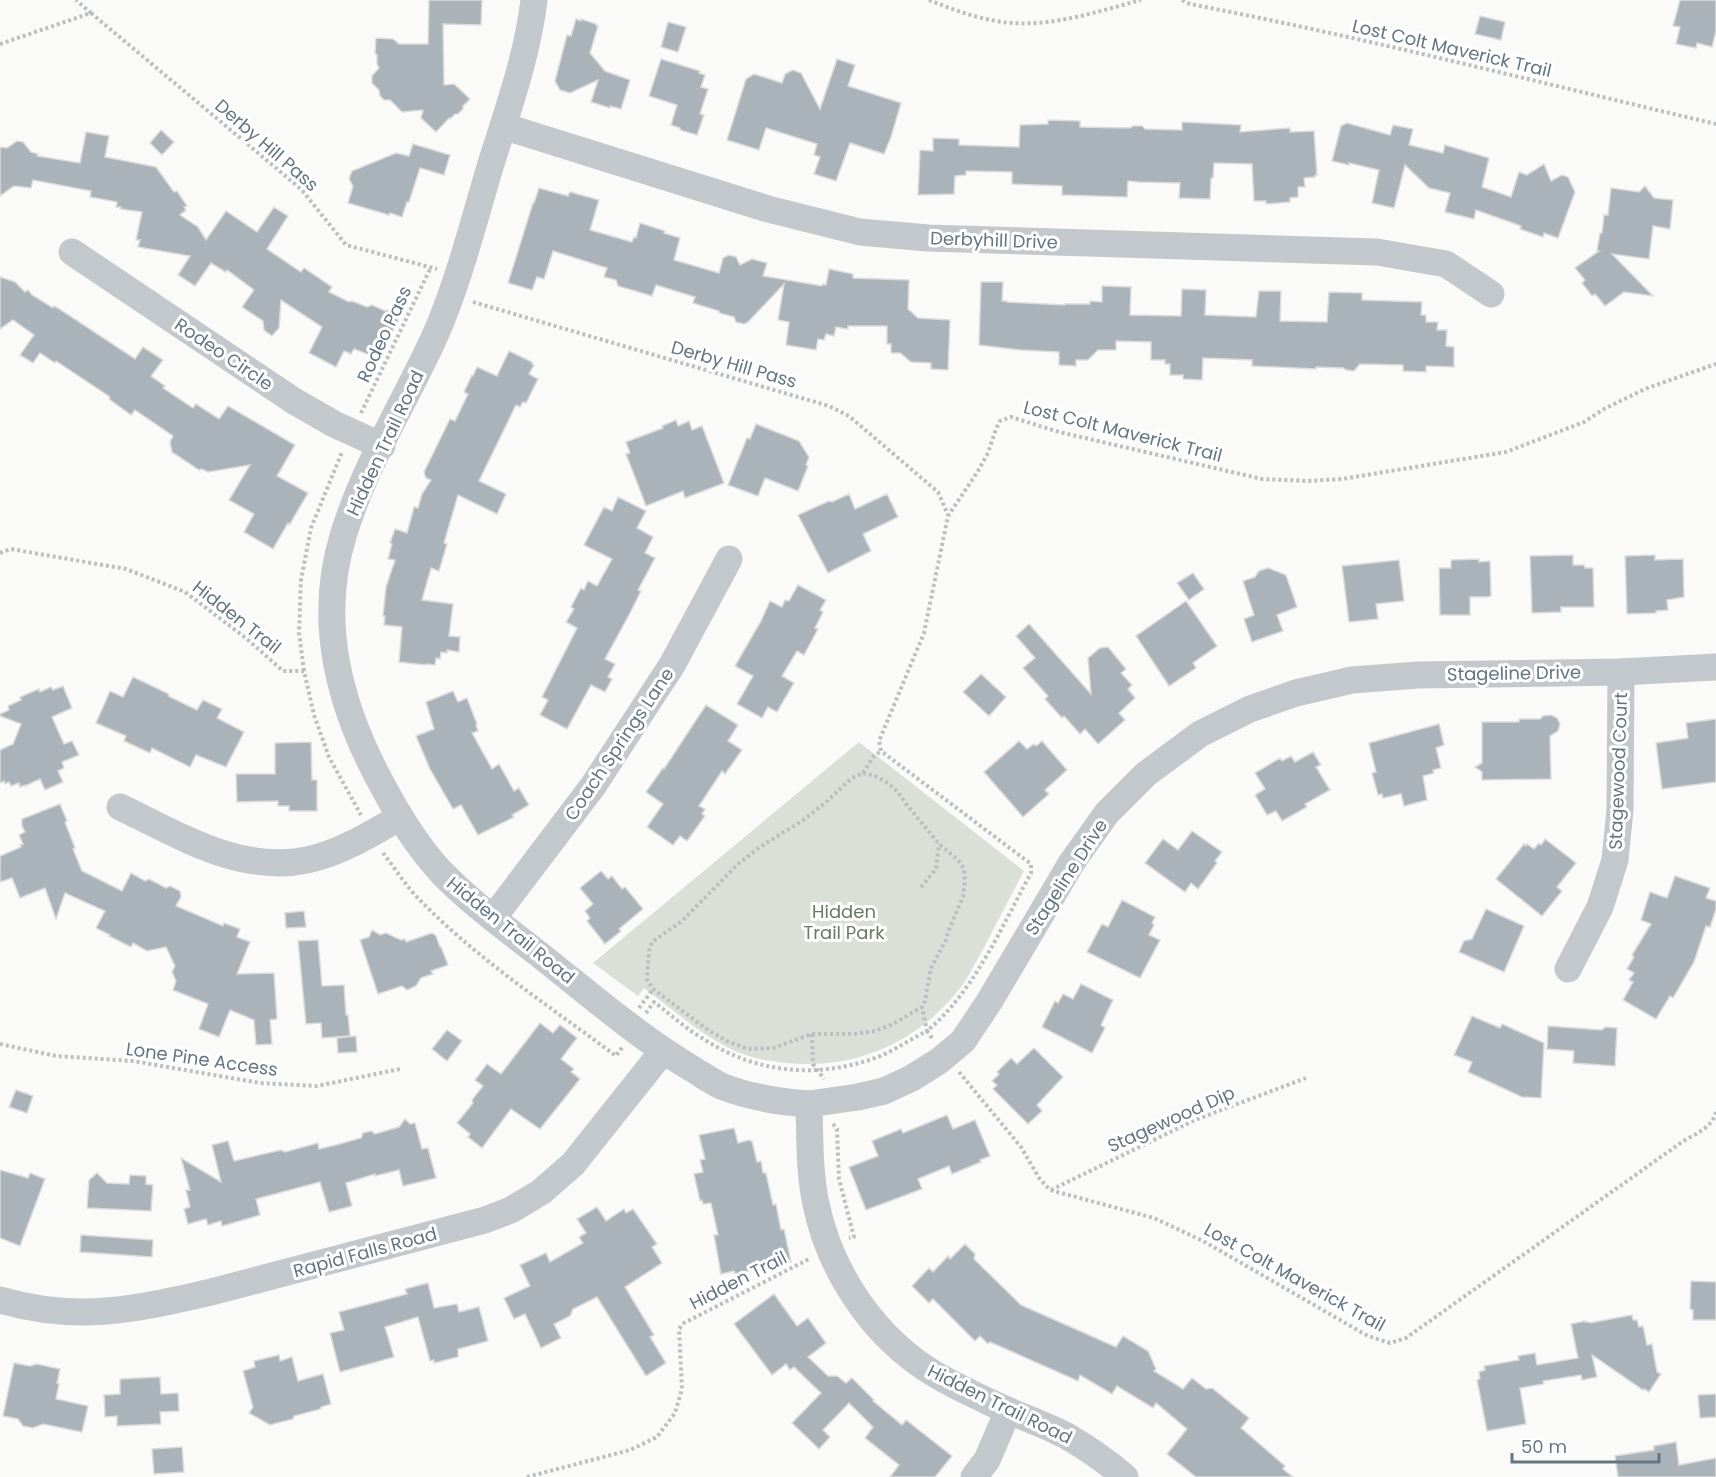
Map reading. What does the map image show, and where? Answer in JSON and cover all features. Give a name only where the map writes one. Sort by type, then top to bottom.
[{"type":"street","name":"Hidden Trail Road","points":[[534,0],[522,66],[452,294],[434,337],[358,493],[343,536],[334,575],[332,606],[337,664],[343,695],[361,745],[400,818],[438,869],[474,904],[663,1051],[720,1085],[782,1102],[809,1104],[812,1178],[824,1236],[853,1293],[890,1339],[911,1358],[937,1376],[1062,1434],[1088,1449],[1125,1477]]},
{"type":"street","name":"Derbyhill Drive","points":[[503,126],[768,209],[860,232],[928,238],[1377,252],[1446,264],[1491,294]]},
{"type":"street","name":"Rodeo Circle","points":[[72,252],[294,401],[334,424],[382,446]]},
{"type":"street","name":"Coach Springs Lane","points":[[493,918],[593,786],[672,665],[729,559]]},
{"type":"street","name":"Stageline Drive","points":[[809,1104],[884,1091],[912,1078],[939,1061],[963,1041],[989,1002],[1072,862],[1107,813],[1146,774],[1200,734],[1259,706],[1296,693],[1352,680],[1418,675],[1621,672],[1716,667]]},
{"type":"street","name":"Stagewood Court","points":[[1568,969],[1600,907],[1616,860],[1620,810],[1621,672]]},
{"type":"street","points":[[120,807],[210,850],[245,860],[274,862],[307,860],[337,850],[400,818]]},
{"type":"street","name":"Rapid Falls Road","points":[[0,1300],[20,1306],[54,1311],[82,1313],[117,1311],[171,1302],[485,1220],[511,1210],[541,1192],[573,1164],[663,1051]]},
{"type":"street","points":[[974,1477],[987,1460],[1008,1410]]},
{"type":"path","points":[[75,0],[91,13]]},
{"type":"path","points":[[929,0],[992,21],[1021,24],[1048,23],[1141,0]]},
{"type":"path","name":"Lost Colt Maverick Trail","points":[[1182,0],[1190,4],[1388,46],[1716,124]]},
{"type":"path","points":[[0,44],[91,13]]},
{"type":"path","name":"Derby Hill Pass","points":[[91,13],[301,189],[346,244],[437,269]]},
{"type":"path","name":"Rodeo Pass","points":[[362,412],[431,267]]},
{"type":"path","name":"Derby Hill Pass","points":[[473,303],[829,406],[849,416],[938,492],[948,516]]},
{"type":"path","name":"Lost Colt Maverick Trail","points":[[881,751],[879,741],[924,633],[948,516],[988,453],[1000,421],[1011,417],[1059,432],[1262,479],[1308,482],[1506,452],[1584,422],[1604,409],[1646,389],[1716,364]]},
{"type":"path","name":"Hidden Trail","points":[[0,553],[11,549],[126,569],[185,592],[246,638],[283,670],[304,671],[314,715],[329,757],[362,817]]},
{"type":"path","points":[[650,1009],[654,1002],[701,1038],[725,1052],[787,1070],[817,1071],[848,1066],[880,1056],[927,1031],[943,1018],[973,978],[1031,873],[1031,864],[881,751],[874,756],[863,773],[852,778],[818,809],[738,864],[682,921],[652,942],[647,979],[653,989],[708,1030],[727,1041],[748,1048],[773,1048],[813,1034],[854,1034],[875,1031],[893,1024],[922,1007],[926,1001],[931,968],[946,940],[963,897],[964,869],[958,860],[939,844],[897,791],[875,776],[863,773]]},
{"type":"path","points":[[921,886],[936,869],[939,844]]},
{"type":"path","points":[[382,851],[414,894],[480,955],[616,1056],[624,1045]]},
{"type":"path","points":[[922,1007],[927,1031],[932,1036]]},
{"type":"path","points":[[813,1034],[813,1064],[817,1071]]},
{"type":"path","name":"Lone Pine Access","points":[[0,1044],[56,1056],[134,1060],[260,1083],[317,1086],[400,1069]]},
{"type":"path","points":[[958,1071],[1021,1147],[1039,1178],[1050,1190]]},
{"type":"path","name":"Stagewood Dip","points":[[1050,1190],[1195,1120],[1306,1078]]},
{"type":"path","name":"Lost Colt Maverick Trail","points":[[1050,1190],[1154,1218],[1203,1241],[1368,1336],[1390,1343],[1406,1338],[1682,1142],[1705,1129],[1714,1120],[1716,1112]]},
{"type":"path","points":[[837,1129],[839,1179],[854,1237],[850,1238]]},
{"type":"path","name":"Hidden Trail","points":[[527,1477],[630,1450],[657,1437],[675,1413],[682,1389],[679,1329],[684,1323],[811,1258]]},
{"type":"green space","name":"Hidden Trail Park","points":[[859,742],[1024,871],[964,983],[928,1021],[908,1036],[863,1056],[838,1062],[813,1064],[766,1060],[746,1055],[721,1044],[687,1022],[644,988],[638,996],[593,963]]},
{"type":"building","points":[[429,0],[482,0],[481,25],[443,24],[444,85],[454,84],[470,99],[458,114],[449,118],[436,132],[421,118],[423,110],[402,112],[390,100],[384,100],[372,83],[372,76],[379,68],[375,53],[376,38],[393,39],[399,44],[428,44]]},
{"type":"building","points":[[1680,0],[1716,0],[1716,31],[1712,47],[1697,43],[1696,48],[1676,44],[1680,27],[1673,26]]},
{"type":"building","points":[[1480,16],[1505,22],[1501,40],[1475,34]]},
{"type":"building","points":[[576,19],[598,26],[590,53],[605,71],[630,80],[621,109],[591,102],[598,80],[570,93],[560,90],[555,81],[567,35],[571,36]]},
{"type":"building","points":[[668,22],[686,27],[678,52],[661,47]]},
{"type":"building","points":[[661,59],[700,71],[699,73],[705,75],[701,87],[708,89],[700,114],[704,115],[697,135],[671,125],[677,105],[649,96]]},
{"type":"building","points":[[837,59],[855,65],[848,86],[901,103],[884,154],[850,143],[836,181],[814,174],[820,157],[814,155],[817,144],[766,128],[759,150],[727,140],[746,79],[754,74],[782,83],[785,74],[793,70],[801,73],[820,109]]},
{"type":"building","points":[[1048,120],[1080,121],[1080,127],[1130,128],[1142,126],[1145,129],[1182,130],[1182,122],[1241,125],[1240,132],[1290,128],[1290,132],[1314,131],[1317,175],[1304,178],[1305,187],[1298,187],[1298,197],[1290,198],[1290,202],[1266,204],[1266,201],[1254,201],[1252,164],[1214,163],[1210,199],[1179,198],[1180,183],[1128,181],[1127,197],[1062,195],[1062,186],[1012,184],[1012,172],[966,171],[966,175],[955,176],[954,194],[918,195],[920,150],[933,151],[933,138],[959,139],[959,145],[1019,147],[1020,125],[1048,124]]},
{"type":"building","points":[[1347,123],[1390,135],[1393,125],[1413,129],[1409,145],[1443,153],[1445,145],[1489,158],[1482,187],[1511,197],[1519,172],[1527,175],[1544,164],[1551,181],[1562,175],[1568,177],[1575,192],[1558,238],[1544,233],[1543,237],[1520,229],[1521,226],[1476,210],[1474,219],[1445,212],[1450,193],[1429,188],[1405,165],[1394,208],[1372,203],[1379,170],[1332,161],[1341,126]]},
{"type":"building","points":[[161,130],[174,142],[162,155],[150,143]]},
{"type":"building","points":[[86,132],[109,136],[105,157],[156,167],[187,206],[180,215],[198,227],[206,240],[226,211],[257,232],[274,207],[288,216],[267,249],[301,272],[304,268],[332,287],[329,292],[349,302],[367,307],[372,305],[395,313],[398,321],[390,336],[387,335],[378,352],[370,355],[354,349],[351,354],[344,351],[336,367],[309,353],[322,327],[281,300],[279,328],[272,336],[264,330],[263,321],[242,307],[254,290],[227,270],[226,272],[211,263],[195,286],[178,275],[190,256],[138,247],[140,240],[136,240],[142,212],[120,209],[121,207],[116,207],[117,202],[90,197],[91,191],[33,180],[31,188],[14,186],[0,196],[0,147],[7,148],[17,141],[23,142],[31,152],[38,154],[37,156],[80,163]]},
{"type":"building","points":[[413,144],[450,155],[444,175],[420,168],[402,217],[348,203],[353,186],[349,179],[352,171],[396,153],[409,156]]},
{"type":"building","points":[[1645,186],[1654,198],[1673,200],[1670,229],[1653,226],[1649,259],[1612,254],[1653,296],[1624,292],[1605,306],[1595,294],[1592,296],[1582,283],[1585,280],[1575,268],[1599,251],[1597,251],[1600,233],[1602,233],[1604,215],[1608,215],[1611,188],[1639,192]]},
{"type":"building","points":[[539,188],[568,196],[570,192],[599,200],[590,230],[632,242],[634,237],[636,238],[640,223],[665,231],[664,233],[680,238],[674,260],[719,273],[723,258],[729,255],[736,257],[740,265],[752,259],[767,263],[763,276],[822,286],[826,285],[829,269],[853,274],[853,278],[909,280],[908,309],[918,318],[950,320],[948,370],[931,369],[931,363],[911,362],[900,353],[892,353],[891,344],[887,344],[887,326],[848,326],[848,329],[836,327],[834,336],[826,334],[824,340],[818,339],[816,350],[786,345],[789,322],[778,320],[784,284],[744,324],[736,322],[734,317],[693,303],[695,297],[656,285],[652,296],[618,286],[616,280],[604,277],[607,268],[553,251],[544,279],[537,277],[532,290],[508,283]]},
{"type":"building","points":[[0,277],[15,282],[25,292],[28,290],[53,308],[54,306],[61,310],[135,359],[143,347],[163,360],[151,376],[165,386],[163,388],[193,408],[196,404],[219,419],[228,406],[295,445],[277,476],[308,493],[273,549],[244,532],[254,514],[229,500],[250,465],[208,472],[199,470],[172,452],[170,442],[173,436],[135,410],[131,415],[109,399],[110,397],[40,353],[33,363],[20,355],[34,335],[13,320],[0,329]]},
{"type":"building","points":[[981,282],[1003,282],[1002,301],[1065,305],[1090,304],[1090,301],[1102,302],[1102,286],[1131,287],[1130,315],[1181,316],[1182,289],[1206,290],[1205,315],[1256,317],[1259,291],[1281,291],[1280,321],[1327,322],[1329,292],[1362,293],[1362,300],[1422,302],[1421,315],[1426,315],[1426,322],[1438,322],[1437,330],[1447,330],[1446,346],[1454,347],[1454,367],[1426,366],[1426,372],[1403,371],[1403,365],[1360,364],[1354,371],[1343,368],[1252,366],[1252,360],[1203,358],[1202,380],[1183,379],[1183,375],[1170,375],[1170,364],[1165,364],[1165,360],[1151,360],[1151,342],[1116,341],[1116,350],[1098,350],[1088,360],[1076,360],[1076,366],[1059,365],[1059,352],[979,345]]},
{"type":"building","points":[[509,351],[532,362],[534,365],[529,374],[538,379],[526,403],[523,402],[520,407],[516,405],[479,481],[506,494],[497,514],[458,495],[444,543],[447,544],[439,571],[431,568],[422,600],[453,604],[449,636],[460,637],[459,652],[447,650],[447,653],[441,652],[440,659],[436,658],[435,665],[399,662],[402,627],[384,625],[385,616],[383,616],[386,587],[395,560],[388,559],[392,544],[390,543],[395,529],[407,533],[414,507],[418,508],[422,494],[431,480],[426,478],[424,472],[450,419],[455,421],[468,394],[464,392],[472,375],[477,367],[497,376]]},
{"type":"building","points":[[676,420],[678,426],[689,421],[692,430],[702,426],[724,483],[685,498],[683,491],[646,506],[626,454],[630,453],[626,442],[663,428],[662,426]]},
{"type":"building","points":[[756,424],[799,441],[809,457],[806,465],[808,466],[798,491],[765,478],[758,496],[728,485],[747,438],[750,439]]},
{"type":"building","points":[[849,494],[855,509],[887,494],[898,517],[863,534],[871,551],[828,573],[798,515]]},
{"type":"building","points":[[618,497],[646,511],[637,528],[653,537],[645,553],[655,558],[638,590],[641,591],[605,659],[615,664],[608,677],[612,679],[605,692],[591,685],[567,729],[540,715],[548,700],[542,697],[577,628],[566,622],[574,609],[571,607],[581,588],[584,590],[588,581],[597,586],[612,559],[584,545],[604,507],[612,511]]},
{"type":"building","points":[[1573,555],[1573,565],[1593,568],[1594,607],[1561,607],[1561,612],[1532,613],[1530,556]]},
{"type":"building","points":[[1655,555],[1655,560],[1683,559],[1684,597],[1667,600],[1668,610],[1656,611],[1656,613],[1627,614],[1625,556]]},
{"type":"building","points":[[1479,559],[1479,562],[1490,561],[1491,596],[1470,597],[1470,615],[1440,615],[1439,568],[1451,568],[1451,560]]},
{"type":"building","points":[[1399,560],[1404,601],[1376,604],[1378,619],[1349,622],[1342,566]]},
{"type":"building","points":[[1268,568],[1286,575],[1297,607],[1277,615],[1283,631],[1252,642],[1244,619],[1254,615],[1243,581],[1255,577],[1259,571]]},
{"type":"building","points":[[1193,573],[1204,589],[1189,600],[1177,583]]},
{"type":"building","points":[[798,585],[826,600],[820,610],[823,612],[815,628],[818,629],[804,655],[797,651],[782,676],[794,683],[777,712],[768,707],[762,718],[737,704],[753,676],[735,666],[770,601],[782,607],[785,600],[789,601]]},
{"type":"building","points":[[1186,601],[1217,646],[1193,663],[1196,668],[1169,686],[1136,636]]},
{"type":"building","points":[[1029,624],[1091,694],[1088,658],[1100,648],[1108,647],[1126,669],[1121,673],[1132,685],[1128,689],[1135,698],[1119,713],[1125,720],[1098,744],[1085,729],[1080,734],[1064,716],[1062,718],[1045,699],[1048,696],[1023,668],[1035,658],[1016,636]]},
{"type":"building","points":[[981,674],[1006,697],[989,716],[963,692]]},
{"type":"building","points":[[133,677],[197,710],[203,700],[222,709],[217,718],[244,732],[226,767],[196,755],[190,767],[152,748],[150,753],[124,741],[126,736],[96,723],[110,691],[123,697]]},
{"type":"building","points":[[63,686],[72,708],[52,717],[64,744],[72,741],[79,755],[62,762],[64,768],[58,771],[63,782],[45,790],[40,779],[20,787],[19,783],[11,786],[9,782],[0,783],[0,750],[13,744],[21,724],[0,716],[0,714],[9,710],[8,706],[21,700],[20,697],[39,689],[40,692],[51,687],[53,690]]},
{"type":"building","points":[[453,691],[458,702],[467,698],[478,731],[472,733],[492,769],[499,764],[514,791],[519,788],[529,805],[512,815],[514,817],[478,835],[461,805],[453,809],[430,769],[416,736],[434,729],[426,702]]},
{"type":"building","points":[[706,705],[738,725],[728,741],[742,750],[725,774],[722,771],[699,806],[705,809],[702,814],[705,816],[687,841],[680,836],[673,845],[647,827],[663,804],[646,792]]},
{"type":"building","points":[[1551,715],[1557,718],[1560,724],[1558,731],[1550,736],[1551,779],[1482,780],[1482,772],[1475,767],[1482,763],[1482,722],[1519,722],[1519,719],[1540,719]]},
{"type":"building","points":[[1716,719],[1716,782],[1662,789],[1656,743],[1688,738],[1686,723]]},
{"type":"building","points":[[1439,724],[1444,745],[1436,748],[1441,768],[1423,776],[1427,800],[1404,806],[1401,794],[1383,798],[1382,794],[1378,795],[1372,773],[1376,772],[1369,743]]},
{"type":"building","points":[[1019,741],[1027,749],[1042,741],[1067,770],[1045,790],[1049,794],[1023,817],[984,772]]},
{"type":"building","points":[[311,742],[312,780],[317,780],[317,811],[289,811],[289,806],[278,806],[278,801],[237,802],[236,774],[275,774],[275,743]]},
{"type":"building","points":[[1313,752],[1321,765],[1316,767],[1330,790],[1305,804],[1307,807],[1282,821],[1276,811],[1267,815],[1255,795],[1265,789],[1255,773],[1280,758],[1282,761],[1291,756],[1295,762]]},
{"type":"building","points":[[60,804],[82,871],[122,891],[131,873],[145,881],[149,879],[166,888],[170,886],[180,891],[181,897],[176,906],[223,926],[224,923],[240,929],[237,937],[250,942],[237,974],[274,973],[277,1019],[270,1020],[272,1044],[256,1045],[254,1020],[230,1010],[219,1037],[199,1029],[208,1004],[173,990],[176,981],[172,972],[175,966],[166,947],[147,951],[133,943],[131,947],[109,936],[96,928],[105,911],[65,893],[56,919],[45,888],[20,898],[12,878],[0,882],[0,856],[23,844],[19,835],[25,832],[22,819]]},
{"type":"building","points":[[1192,831],[1222,852],[1198,889],[1191,883],[1185,892],[1145,863],[1163,839],[1178,850]]},
{"type":"building","points":[[1545,839],[1576,863],[1557,887],[1562,891],[1542,916],[1496,879],[1524,844],[1534,849]]},
{"type":"building","points":[[601,871],[608,879],[612,876],[622,889],[625,887],[643,909],[605,944],[587,921],[590,918],[585,911],[593,904],[580,888]]},
{"type":"building","points":[[1675,876],[1710,888],[1706,898],[1716,901],[1716,909],[1710,927],[1706,926],[1694,962],[1673,998],[1670,996],[1656,1019],[1623,1000],[1633,982],[1629,980],[1634,973],[1627,969],[1634,957],[1632,955],[1651,924],[1641,920],[1650,892],[1667,898]]},
{"type":"building","points":[[1122,900],[1155,917],[1149,935],[1160,940],[1140,978],[1087,952],[1102,924],[1108,927]]},
{"type":"building","points":[[1486,909],[1524,926],[1504,972],[1459,952],[1464,941],[1472,939]]},
{"type":"building","points":[[304,911],[306,927],[286,928],[285,913]]},
{"type":"building","points":[[372,930],[380,935],[386,933],[401,940],[405,939],[406,942],[432,933],[436,936],[448,965],[431,971],[433,974],[421,978],[416,986],[407,990],[402,986],[378,994],[360,940],[369,937]]},
{"type":"building","points":[[318,940],[322,986],[344,985],[350,1036],[322,1038],[321,1023],[306,1024],[298,941]]},
{"type":"building","points":[[1081,984],[1113,1000],[1101,1025],[1105,1028],[1092,1053],[1042,1027],[1055,1001],[1058,1003],[1063,994],[1073,999]]},
{"type":"building","points":[[1472,1016],[1500,1028],[1502,1024],[1544,1043],[1541,1098],[1522,1097],[1468,1072],[1472,1062],[1454,1055]]},
{"type":"building","points":[[540,1023],[553,1033],[560,1025],[577,1038],[561,1059],[574,1069],[571,1072],[580,1079],[540,1129],[511,1109],[482,1148],[468,1137],[470,1134],[457,1123],[483,1086],[475,1080],[487,1064],[501,1074]]},
{"type":"building","points":[[1548,1026],[1602,1030],[1605,1027],[1617,1028],[1615,1066],[1573,1063],[1574,1051],[1547,1049]]},
{"type":"building","points":[[447,1030],[462,1041],[447,1061],[432,1049]]},
{"type":"building","points":[[356,1036],[357,1052],[338,1053],[337,1038]]},
{"type":"building","points":[[1034,1048],[1063,1077],[1037,1105],[1042,1111],[1028,1124],[993,1089],[997,1085],[992,1081],[999,1074],[997,1072],[1011,1058],[1017,1064]]},
{"type":"building","points":[[16,1090],[33,1096],[27,1113],[9,1107]]},
{"type":"building","points":[[947,1115],[953,1129],[975,1120],[990,1156],[952,1174],[949,1166],[918,1179],[922,1189],[866,1210],[849,1167],[878,1156],[872,1141],[901,1129],[903,1133]]},
{"type":"building","points":[[405,1119],[410,1124],[415,1123],[422,1149],[428,1148],[436,1178],[403,1186],[399,1170],[375,1176],[375,1174],[346,1183],[352,1206],[329,1212],[320,1182],[256,1199],[260,1215],[222,1226],[221,1221],[208,1225],[206,1219],[188,1224],[184,1209],[190,1207],[186,1190],[190,1190],[181,1158],[221,1182],[212,1145],[228,1141],[234,1161],[281,1150],[285,1152],[318,1143],[319,1149],[336,1145],[361,1138],[363,1133],[371,1131],[375,1134],[399,1127]]},
{"type":"building","points":[[734,1128],[738,1143],[752,1141],[757,1162],[761,1161],[773,1205],[776,1204],[781,1230],[784,1229],[791,1262],[735,1274],[734,1271],[721,1274],[714,1235],[718,1235],[711,1203],[703,1204],[702,1200],[700,1201],[694,1174],[703,1172],[700,1160],[705,1159],[699,1135]]},
{"type":"building","points":[[0,1170],[28,1178],[30,1173],[45,1179],[20,1246],[0,1238]]},
{"type":"building","points":[[97,1173],[107,1183],[129,1184],[130,1175],[146,1176],[146,1184],[153,1185],[151,1211],[87,1208],[89,1180]]},
{"type":"building","points":[[597,1207],[606,1221],[624,1209],[626,1213],[633,1209],[657,1244],[652,1247],[662,1263],[625,1287],[654,1335],[650,1337],[666,1363],[646,1376],[597,1297],[573,1309],[570,1316],[554,1324],[561,1338],[541,1348],[525,1314],[514,1319],[504,1298],[530,1286],[520,1265],[546,1253],[550,1262],[583,1243],[579,1237],[586,1233],[577,1219]]},
{"type":"building","points":[[81,1235],[153,1240],[152,1257],[80,1252]]},
{"type":"building","points":[[965,1244],[975,1254],[974,1259],[1021,1305],[1116,1347],[1123,1336],[1148,1351],[1156,1369],[1154,1371],[1183,1389],[1192,1378],[1206,1389],[1212,1388],[1249,1418],[1241,1428],[1285,1466],[1283,1469],[1293,1477],[1196,1477],[1167,1454],[1187,1429],[1156,1403],[1153,1408],[1117,1386],[1112,1394],[1080,1375],[1078,1381],[990,1342],[988,1344],[980,1336],[975,1341],[933,1299],[929,1303],[912,1286],[929,1268],[933,1272],[948,1256],[950,1259]]},
{"type":"building","points":[[1691,1281],[1716,1282],[1716,1320],[1693,1320],[1693,1310],[1690,1309]]},
{"type":"building","points":[[428,1283],[434,1308],[457,1304],[459,1312],[479,1307],[488,1341],[458,1349],[458,1357],[434,1363],[434,1360],[430,1361],[418,1317],[385,1327],[394,1357],[340,1372],[330,1333],[344,1330],[339,1312],[407,1294],[405,1289]]},
{"type":"building","points":[[774,1294],[797,1326],[808,1318],[826,1343],[808,1357],[828,1376],[837,1376],[846,1383],[852,1378],[873,1401],[902,1425],[906,1420],[952,1456],[935,1477],[890,1477],[899,1465],[865,1438],[873,1427],[849,1403],[823,1430],[830,1437],[819,1449],[792,1423],[821,1393],[794,1367],[790,1370],[786,1364],[772,1375],[734,1324]]},
{"type":"building","points":[[1632,1315],[1639,1327],[1643,1326],[1647,1345],[1652,1344],[1657,1372],[1661,1374],[1649,1392],[1592,1355],[1597,1377],[1582,1380],[1581,1375],[1543,1381],[1544,1384],[1520,1388],[1526,1424],[1487,1431],[1477,1380],[1480,1379],[1479,1372],[1485,1370],[1484,1366],[1519,1360],[1518,1356],[1535,1353],[1537,1365],[1578,1358],[1571,1324]]},
{"type":"building","points":[[279,1355],[280,1361],[292,1357],[298,1381],[323,1374],[331,1404],[294,1416],[293,1419],[270,1425],[249,1413],[253,1407],[243,1371],[255,1367],[254,1361]]},
{"type":"building","points":[[14,1363],[30,1366],[37,1364],[60,1369],[56,1399],[88,1406],[82,1432],[43,1424],[33,1428],[23,1426],[18,1419],[3,1416]]},
{"type":"building","points":[[160,1377],[161,1394],[178,1393],[179,1411],[160,1412],[161,1424],[117,1426],[117,1416],[105,1417],[104,1395],[120,1394],[120,1379]]},
{"type":"building","points":[[1716,1394],[1716,1417],[1700,1418],[1698,1395]]},
{"type":"building","points":[[1676,1442],[1679,1465],[1716,1458],[1716,1477],[1618,1477],[1615,1456],[1654,1450],[1654,1446]]},
{"type":"building","points":[[182,1447],[184,1472],[154,1474],[152,1449]]}]
